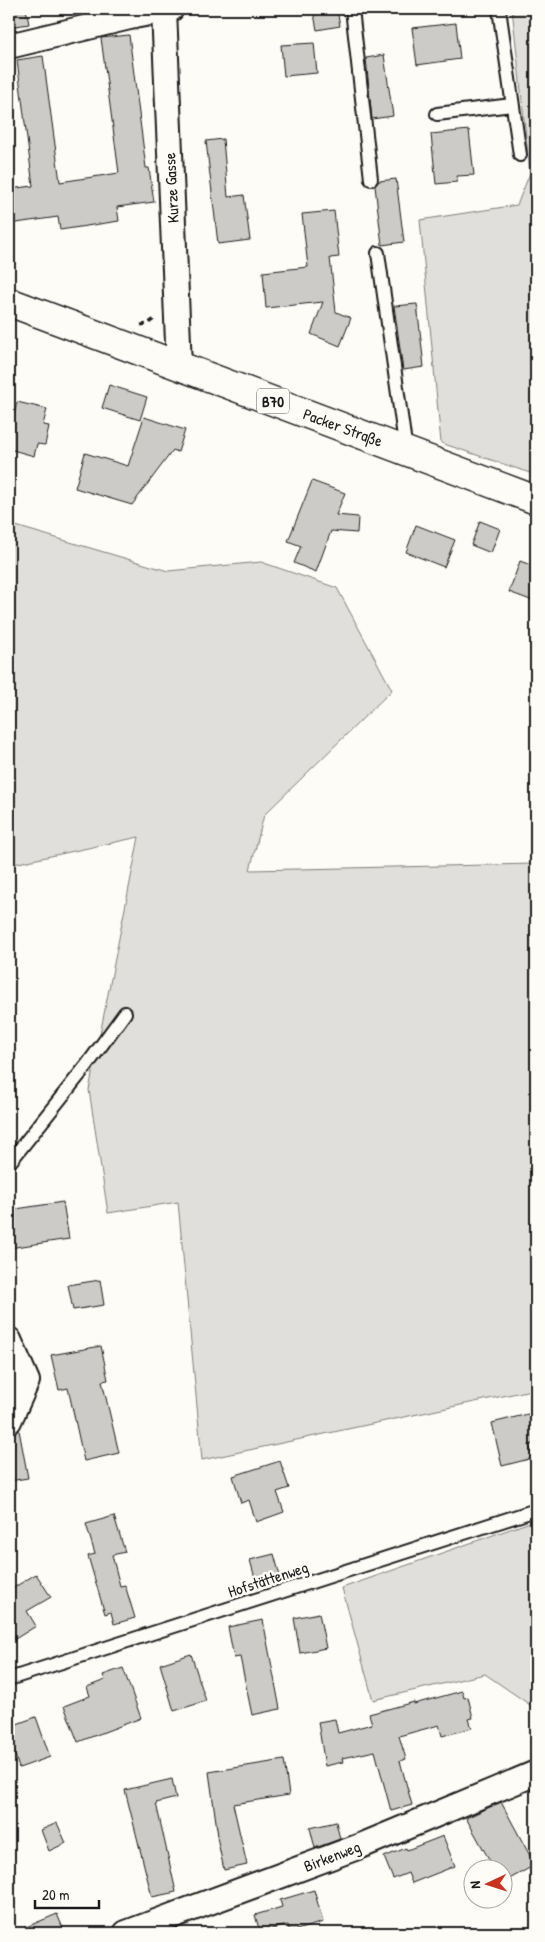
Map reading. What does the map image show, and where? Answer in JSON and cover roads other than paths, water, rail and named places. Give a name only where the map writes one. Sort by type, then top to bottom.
[{"type":"main road","name":"Packer Straße","points":[[9,302],[536,500]]},
{"type":"street","points":[[9,46],[167,10]]},
{"type":"street","name":"Kurze Gasse","points":[[167,10],[179,366]]},
{"type":"street","points":[[9,1340],[27,1380],[9,1421]]},
{"type":"street","name":"Birkenweg","points":[[126,1933],[363,1844],[536,1773]]},
{"type":"lane","points":[[352,9],[371,179]]},
{"type":"lane","points":[[499,9],[520,156]]},
{"type":"lane","points":[[437,114],[512,105]]},
{"type":"lane","points":[[378,253],[406,451]]},
{"type":"lane","points":[[9,1163],[87,1065],[125,1013]]},
{"type":"lane","name":"Hofstättenweg","points":[[9,1679],[536,1510]]}]
